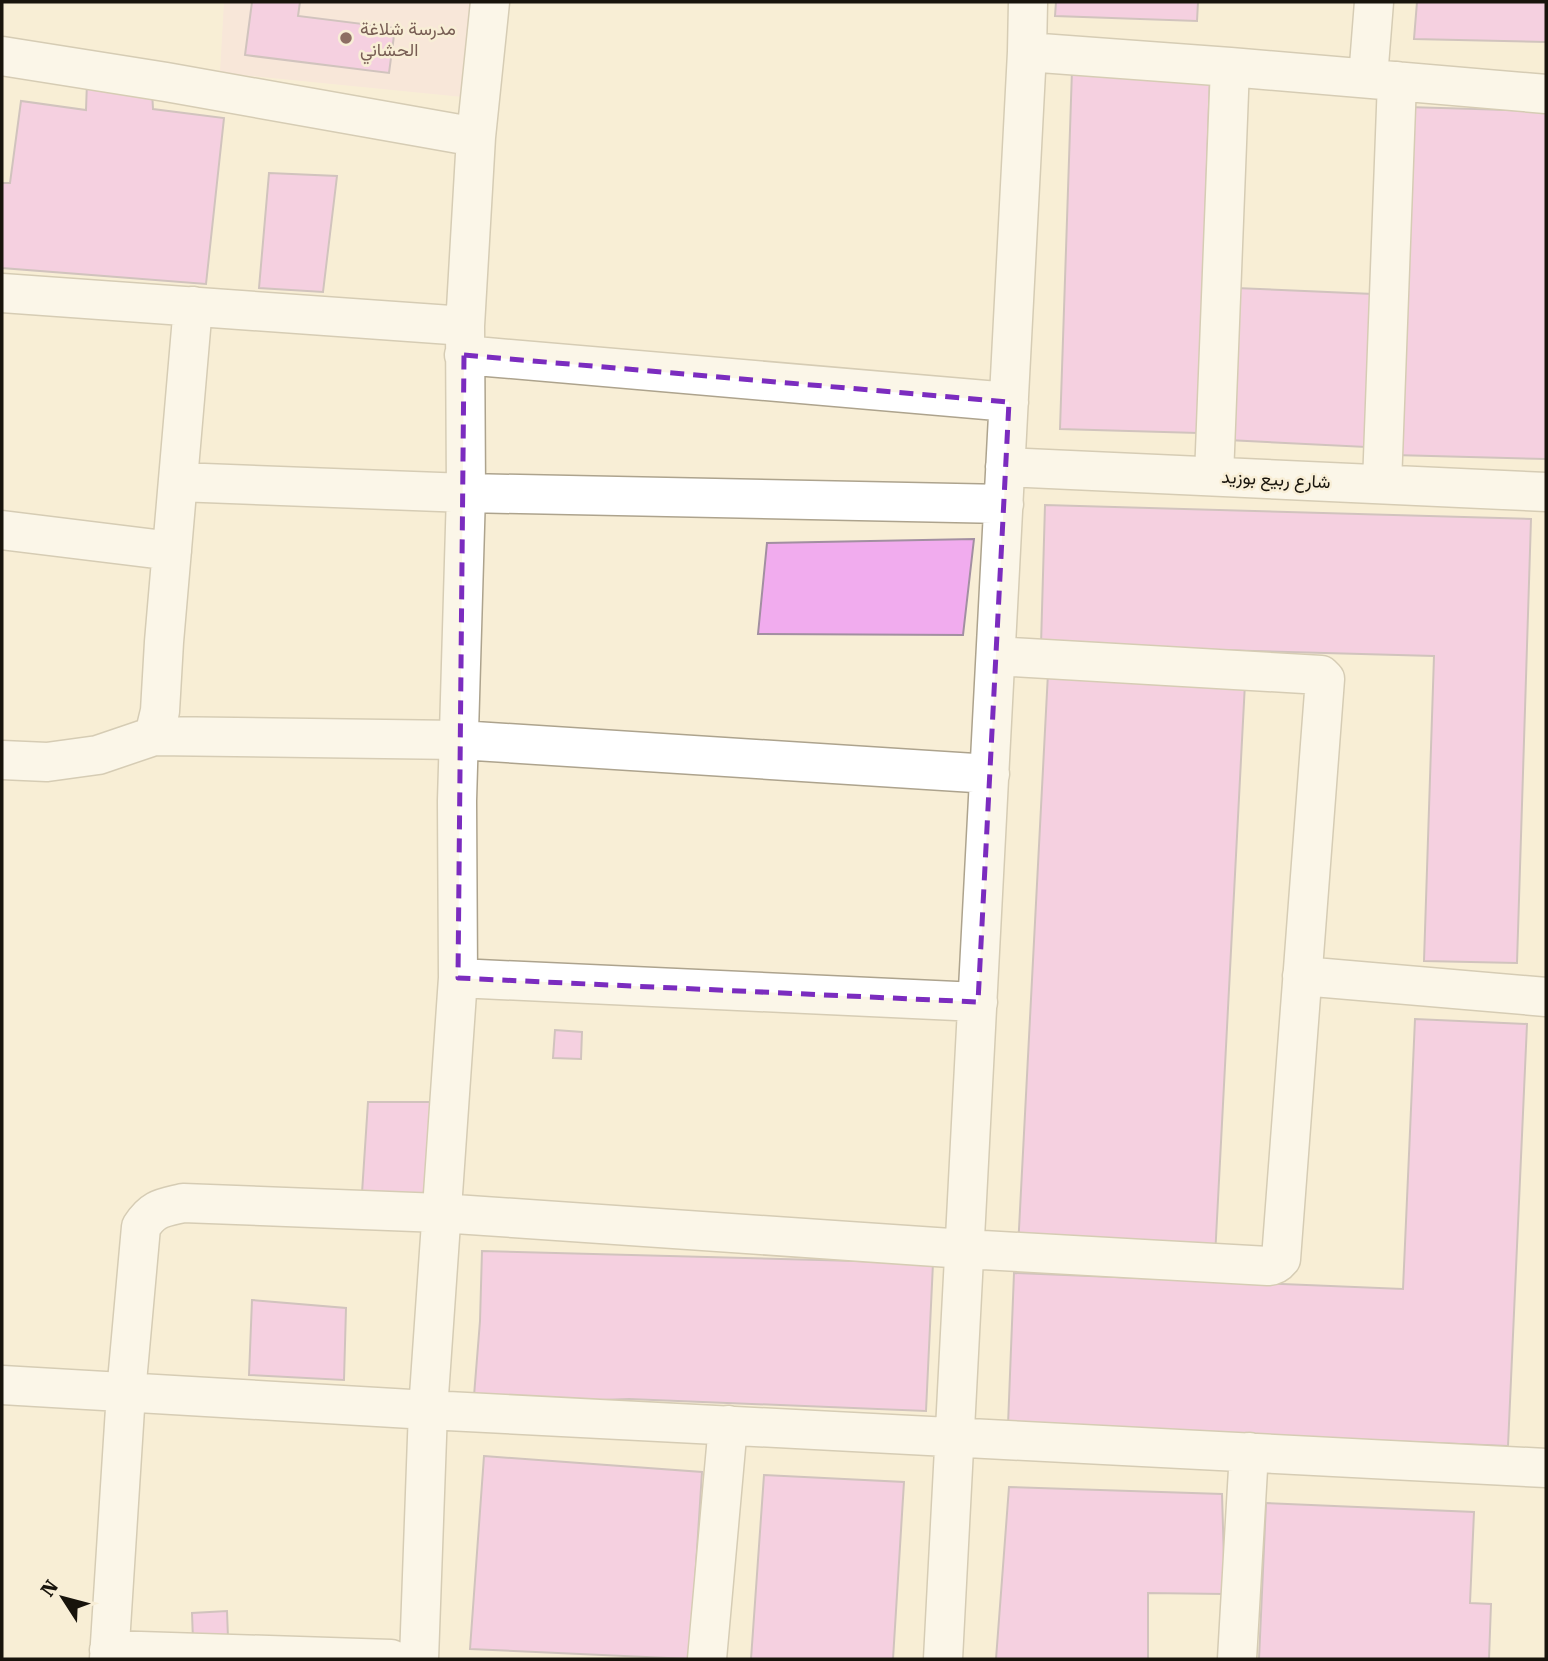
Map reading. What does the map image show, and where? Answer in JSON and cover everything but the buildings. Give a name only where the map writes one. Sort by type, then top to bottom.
[{"type":"street","points":[[419,1659],[428,1410],[458,978],[457,801],[466,493],[464,340],[476,138],[490,2]]},
{"type":"street","points":[[943,1659],[1028,2]]},
{"type":"street","points":[[1374,2],[1382,79],[1382,484]]},
{"type":"street","points":[[1027,52],[1546,93]]},
{"type":"street","points":[[2,56],[166,82],[476,138]]},
{"type":"street","points":[[1214,477],[1230,67]]},
{"type":"street","points":[[2,293],[193,306],[464,340],[1009,402]]},
{"type":"street","points":[[154,736],[160,711],[193,306]]},
{"type":"street","name":"شارع ربيع بوزيد","points":[[177,482],[466,493],[1005,485],[1214,477],[1546,492]]},
{"type":"street","points":[[2,530],[172,551]]},
{"type":"street","points":[[391,1659],[109,1655],[126,1393],[141,1227],[149,1214],[183,1203],[440,1213],[964,1250],[1268,1266],[1276,1265],[1281,1259],[1325,679],[1323,676],[996,656]]},
{"type":"street","points":[[2,760],[47,762],[98,755],[154,736],[459,740],[990,774]]},
{"type":"street","points":[[1302,976],[1546,997]]},
{"type":"street","points":[[458,978],[978,1002]]},
{"type":"street","points":[[2,1385],[1546,1468]]},
{"type":"street","points":[[707,1659],[728,1425]]},
{"type":"street","points":[[1237,1659],[1249,1452]]},
{"type":"highlighted area","points":[[464,355],[1009,402],[978,1002],[458,978]]},
{"type":"shaded area","name":"مدرسة شلاغة الحشاني","points":[[224,2],[473,2],[463,97],[220,73]]},
{"type":"place","name":"مدرسة شلاغة الحشاني","points":[[346,38]]}]
